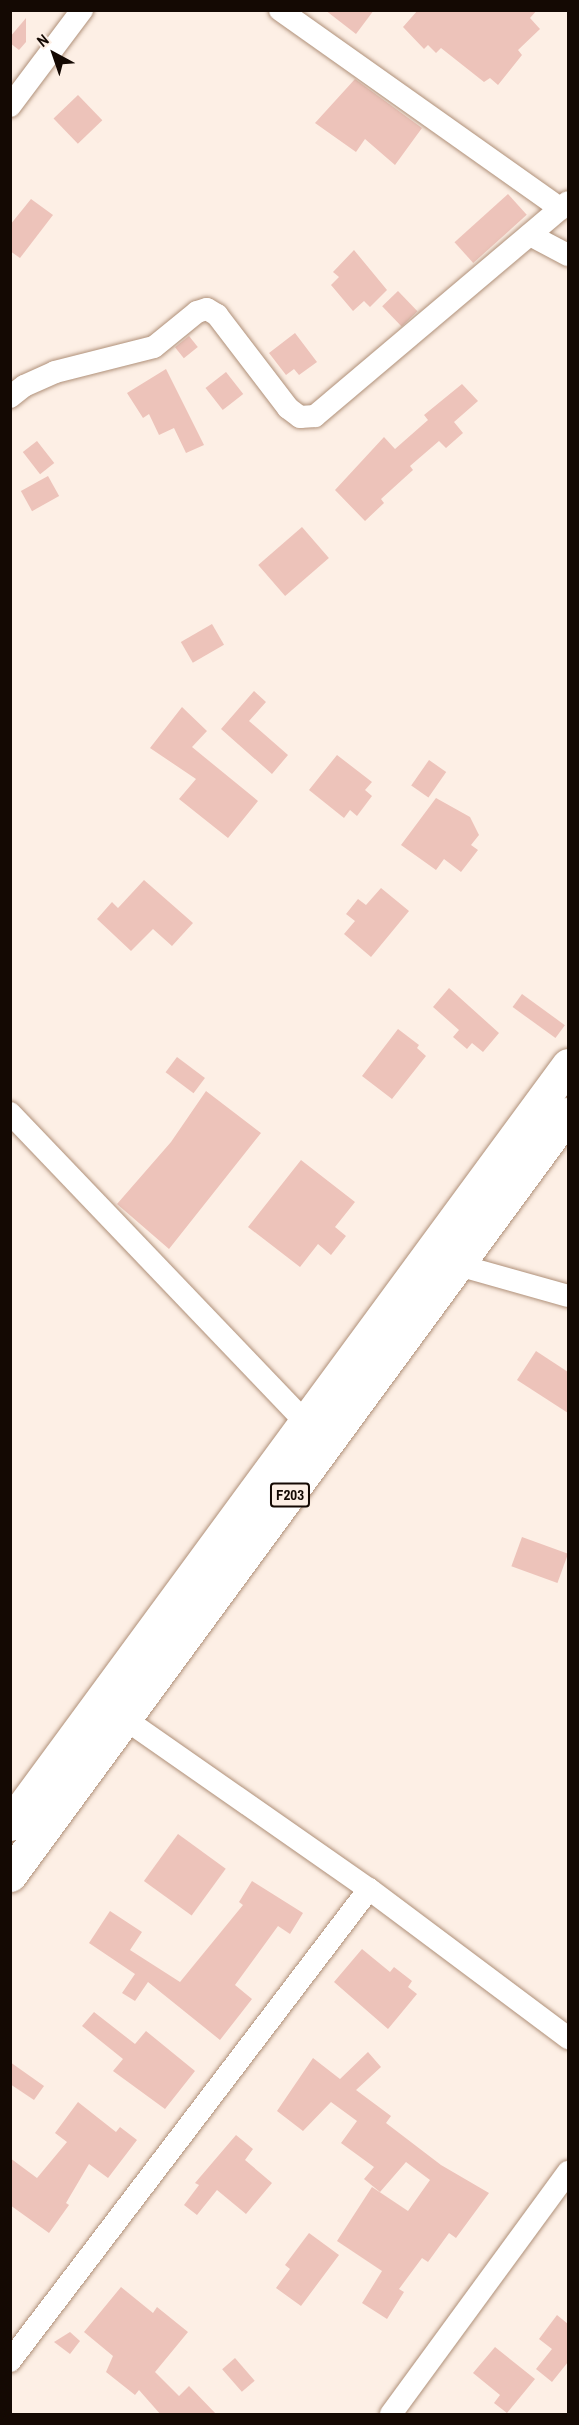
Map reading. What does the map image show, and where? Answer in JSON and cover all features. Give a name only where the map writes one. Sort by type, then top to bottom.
[{"type":"main road","name":"F203","points":[[10,1875],[125,1719],[445,1257],[568,1065]]},
{"type":"main road","name":"F203","points":[[10,1824],[304,1421],[568,1114]]},
{"type":"street","points":[[10,106],[82,10]]},
{"type":"street","points":[[10,397],[24,386],[55,372],[154,347],[197,312],[207,309],[217,315],[288,408],[300,417],[315,416],[565,205],[280,10]]},
{"type":"street","points":[[530,235],[568,255]]},
{"type":"street","points":[[10,1113],[304,1421]]},
{"type":"street","points":[[445,1257],[568,1296]]},
{"type":"street","points":[[125,1719],[369,1889],[568,2038]]},
{"type":"street","points":[[10,2361],[369,1889]]},
{"type":"street","points":[[390,2415],[568,2172]]},
{"type":"building","points":[[325,10],[374,10],[356,34]]},
{"type":"building","points":[[418,10],[537,10],[530,18],[540,29],[518,50],[522,55],[498,85],[490,78],[484,82],[441,48],[436,53],[428,45],[424,49],[403,27]]},
{"type":"building","points":[[26,18],[26,42],[19,50],[10,43],[10,37]]},
{"type":"building","points":[[355,79],[422,128],[395,165],[365,139],[356,152],[315,123]]},
{"type":"building","points":[[78,95],[102,120],[78,144],[54,119]]},
{"type":"building","points":[[508,194],[527,215],[473,263],[454,242]]},
{"type":"building","points":[[31,199],[53,215],[20,258],[10,251],[10,225]]},
{"type":"building","points":[[354,250],[387,290],[370,307],[364,301],[353,311],[331,285],[339,277],[333,272]]},
{"type":"building","points":[[398,291],[417,311],[402,326],[382,306]]},
{"type":"building","points":[[295,333],[317,362],[299,375],[294,369],[286,375],[269,353]]},
{"type":"building","points":[[189,336],[198,347],[184,358],[175,347]]},
{"type":"building","points":[[166,369],[204,445],[186,453],[174,428],[159,435],[149,414],[143,418],[127,393]]},
{"type":"building","points":[[226,372],[243,394],[223,410],[206,388]]},
{"type":"building","points":[[462,384],[478,401],[454,422],[463,433],[446,448],[439,441],[410,466],[413,470],[381,499],[384,503],[365,521],[335,490],[384,437],[395,449],[428,420],[424,415]]},
{"type":"building","points":[[37,441],[54,463],[40,474],[23,452]]},
{"type":"building","points":[[48,476],[59,496],[32,511],[21,491]]},
{"type":"building","points":[[302,527],[329,558],[285,596],[258,565]]},
{"type":"building","points":[[212,624],[224,645],[193,663],[181,642]]},
{"type":"building","points":[[254,691],[266,702],[249,721],[288,755],[272,774],[221,729]]},
{"type":"building","points":[[182,707],[207,731],[192,747],[258,801],[228,838],[179,799],[196,779],[150,748]]},
{"type":"building","points":[[337,755],[372,782],[365,790],[372,796],[357,816],[350,810],[344,818],[309,790]]},
{"type":"building","points":[[429,760],[446,772],[428,797],[411,785]]},
{"type":"building","points":[[436,798],[470,817],[479,835],[471,845],[478,850],[461,872],[444,859],[436,870],[401,845]]},
{"type":"building","points":[[144,880],[193,923],[172,946],[153,929],[131,951],[97,919],[112,902],[118,908]]},
{"type":"building","points":[[381,888],[409,911],[371,957],[344,934],[355,921],[346,914],[358,899],[366,905]]},
{"type":"building","points":[[449,988],[499,1033],[483,1052],[472,1043],[467,1049],[453,1037],[459,1030],[433,1007]]},
{"type":"building","points":[[522,994],[565,1025],[555,1038],[513,1007]]},
{"type":"building","points":[[398,1029],[419,1045],[417,1048],[426,1056],[392,1099],[362,1076]]},
{"type":"building","points":[[177,1057],[205,1078],[194,1093],[166,1072]]},
{"type":"building","points":[[206,1091],[261,1133],[169,1249],[117,1204],[171,1142]]},
{"type":"building","points":[[301,1160],[355,1202],[335,1227],[346,1236],[331,1255],[318,1244],[300,1267],[248,1227]]},
{"type":"building","points":[[536,1351],[568,1372],[568,1413],[517,1380]]},
{"type":"building","points":[[522,1537],[568,1554],[557,1583],[511,1566]]},
{"type":"building","points":[[178,1834],[226,1869],[192,1916],[144,1881]]},
{"type":"building","points":[[252,1881],[303,1913],[290,1934],[278,1926],[235,1985],[252,1999],[220,2040],[148,1982],[135,2001],[122,1993],[135,1974],[89,1943],[110,1911],[142,1932],[130,1950],[180,1982],[243,1905],[239,1902]]},
{"type":"building","points":[[362,1949],[390,1972],[394,1967],[412,1981],[408,1987],[417,1994],[388,2029],[334,1982]]},
{"type":"building","points":[[94,2012],[135,2044],[146,2031],[195,2071],[165,2109],[113,2071],[123,2059],[82,2026]]},
{"type":"building","points":[[368,2052],[381,2067],[356,2090],[391,2116],[386,2123],[441,2165],[489,2193],[456,2238],[449,2233],[428,2262],[422,2258],[399,2289],[404,2292],[387,2319],[362,2303],[382,2271],[337,2241],[372,2187],[408,2211],[430,2180],[406,2162],[380,2192],[364,2179],[374,2167],[341,2143],[357,2121],[331,2102],[303,2131],[277,2111],[313,2058],[340,2079]]},
{"type":"building","points":[[10,2062],[44,2086],[34,2100],[10,2084]]},
{"type":"building","points":[[78,2102],[116,2132],[120,2127],[137,2140],[108,2178],[89,2164],[66,2203],[69,2205],[49,2233],[10,2205],[10,2158],[37,2178],[67,2142],[55,2133]]},
{"type":"building","points":[[236,2135],[253,2149],[245,2160],[272,2183],[246,2214],[217,2190],[197,2215],[184,2205],[199,2185],[195,2183]]},
{"type":"building","points":[[309,2233],[339,2255],[301,2306],[276,2288],[290,2269],[285,2265]]},
{"type":"building","points":[[121,2287],[153,2313],[157,2307],[188,2332],[155,2372],[179,2396],[189,2386],[217,2415],[161,2415],[139,2390],[135,2395],[106,2372],[113,2356],[84,2332]]},
{"type":"building","points":[[557,2315],[568,2324],[568,2362],[552,2382],[536,2369],[552,2349],[539,2339]]},
{"type":"building","points":[[70,2332],[80,2341],[70,2354],[54,2342]]},
{"type":"building","points":[[495,2347],[535,2379],[507,2413],[494,2403],[500,2395],[473,2373]]},
{"type":"building","points":[[235,2358],[255,2381],[242,2392],[222,2369]]}]
